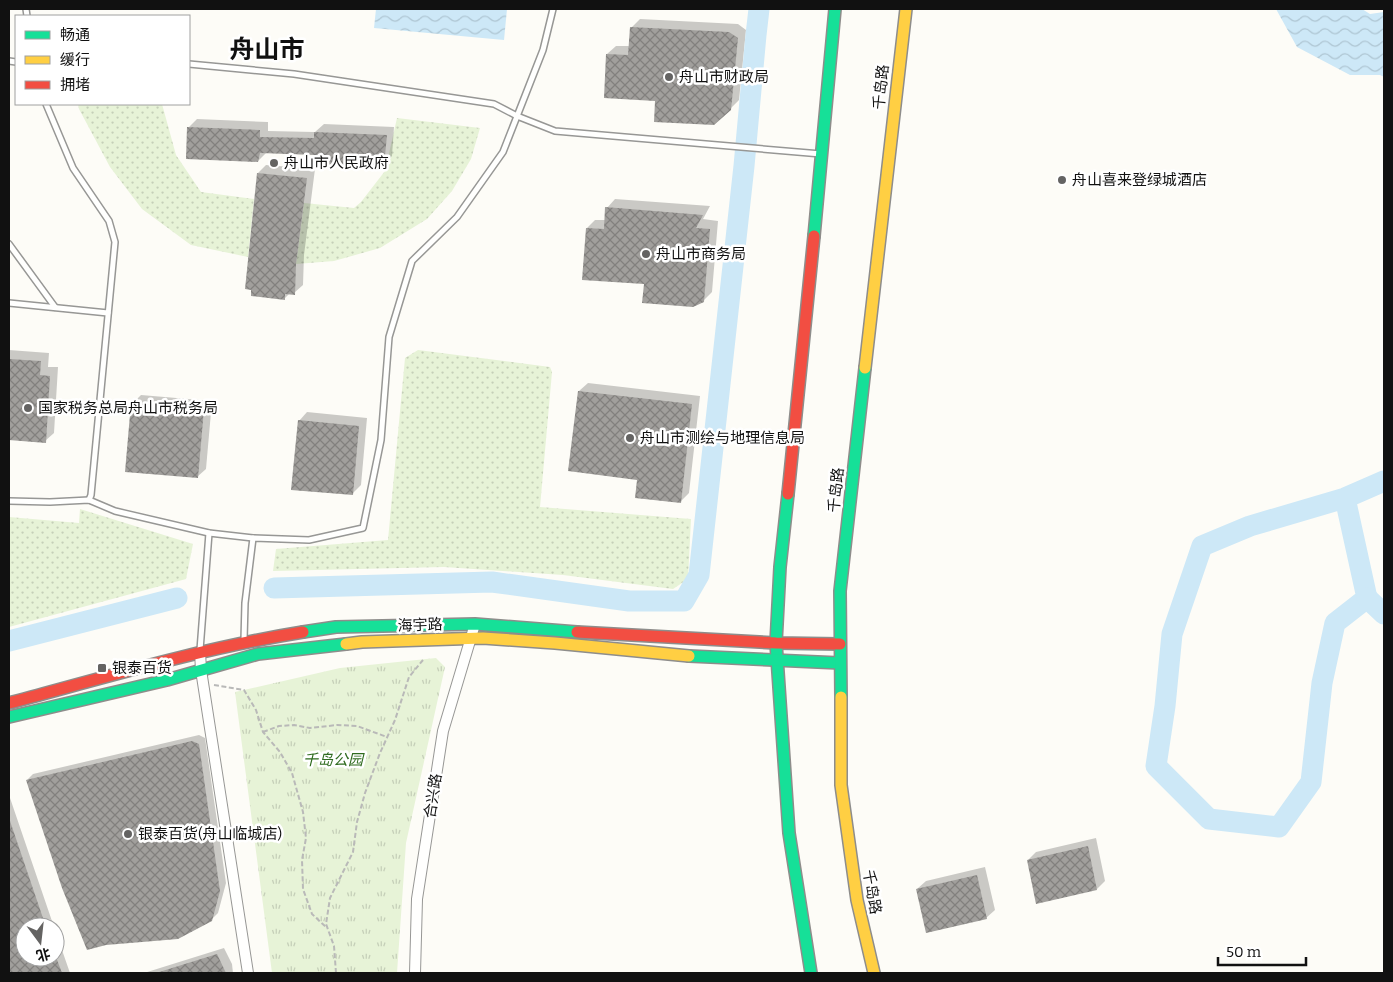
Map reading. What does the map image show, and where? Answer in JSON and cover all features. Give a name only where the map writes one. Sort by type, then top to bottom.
[{"type":"street","points":[[811,973],[789,833],[776,642],[780,567],[836,9]]},
{"type":"street","name":"千岛路","points":[[874,973],[857,900],[841,785],[840,644],[842,582],[906,9]]},
{"type":"street","name":"海宇路","points":[[9,703],[200,652],[336,627],[475,624],[602,634],[840,644]]},
{"type":"street","name":"合兴路","points":[[415,973],[417,899],[443,731],[475,624]]},
{"type":"street","name":"海宇路","points":[[9,717],[167,680],[258,654],[362,642],[483,638],[555,642],[677,656],[840,663]]},
{"type":"street","points":[[200,652],[203,684],[248,973]]},
{"type":"lane","points":[[9,501],[50,502],[89,500],[115,511],[209,533],[254,538],[309,540],[363,528],[381,440],[389,337],[412,262],[458,217],[503,152],[543,50],[553,9]]},
{"type":"lane","points":[[190,64],[294,74],[494,104],[517,116],[556,130],[822,154]]},
{"type":"lane","points":[[46,105],[73,168],[109,222],[115,242],[89,500]]},
{"type":"lane","points":[[9,244],[55,307]]},
{"type":"lane","points":[[9,302],[108,313]]},
{"type":"lane","points":[[200,652],[209,533]]},
{"type":"lane","points":[[243,643],[245,603],[254,538]]},
{"type":"path","points":[[336,973],[334,946],[326,924],[330,898],[354,852],[357,822],[366,793],[395,720],[408,677],[423,660]]},
{"type":"path","points":[[203,684],[244,690],[256,710],[263,732],[280,752],[292,773],[303,812],[306,838],[302,860],[302,889],[312,914],[329,930]]},
{"type":"path","points":[[263,732],[279,726],[294,725],[310,728],[357,726],[387,737]]},
{"type":"green space","points":[[78,105],[162,105],[176,155],[201,192],[254,199],[248,257],[191,245],[142,209],[110,167]]},
{"type":"green space","points":[[397,118],[480,128],[471,159],[452,191],[427,219],[380,248],[334,261],[296,264],[304,203],[354,208],[361,202],[385,171]]},
{"type":"green space","points":[[418,350],[550,367],[552,372],[540,507],[691,519],[688,579],[673,589],[563,575],[444,567],[273,571],[276,549],[388,540],[405,358]]},
{"type":"green space","points":[[80,509],[193,544],[186,579],[9,627],[9,517],[79,523]]},
{"type":"green space","name":"千岛公园","points":[[436,658],[445,667],[406,843],[397,973],[272,973],[235,692],[340,668]]},
{"type":"water","points":[[376,9],[507,9],[504,40],[374,28]]},
{"type":"water","points":[[1276,9],[1362,9],[1370,14],[1384,12],[1384,77],[1380,75],[1350,75],[1297,47]]},
{"type":"building","name":"舟山市财政局","points":[[630,27],[729,32],[738,38],[731,110],[714,125],[654,122],[655,101],[604,98],[606,54],[628,55]]},
{"type":"building","points":[[187,127],[260,130],[260,137],[314,138],[314,132],[387,135],[384,166],[313,164],[314,155],[260,153],[258,162],[186,159]]},
{"type":"building","points":[[257,173],[307,178],[296,264],[295,295],[285,294],[285,300],[251,296],[251,290],[245,289]]},
{"type":"building","name":"舟山市商务局","points":[[605,207],[703,215],[696,228],[710,229],[704,302],[693,307],[642,303],[644,284],[582,280],[586,228],[604,229]]},
{"type":"building","name":"国家税务总局舟山市税务局","points":[[9,359],[41,361],[40,375],[50,376],[46,443],[9,440]]},
{"type":"building","name":"舟山市测绘与地理信息局","points":[[578,391],[692,404],[681,503],[635,498],[637,480],[568,471]]},
{"type":"building","points":[[131,403],[204,409],[198,478],[125,472]]},
{"type":"building","points":[[298,420],[359,426],[353,495],[291,490]]},
{"type":"building","name":"银泰百货(舟山临城店)","points":[[192,741],[199,744],[220,891],[212,921],[178,939],[106,945],[87,950],[62,888],[26,780]]},
{"type":"building","points":[[9,818],[43,917],[15,917],[15,967],[60,967],[62,973],[9,973]]},
{"type":"building","points":[[1088,846],[1097,890],[1036,904],[1027,860]]},
{"type":"building","points":[[977,875],[987,919],[926,933],[916,889]]},
{"type":"building","points":[[217,954],[226,973],[156,973]]},
{"type":"waterway","points":[[274,588],[492,582],[629,601],[684,601],[699,575],[744,166],[759,9]]},
{"type":"waterway","points":[[1345,498],[1367,598],[1335,623],[1322,683],[1311,782],[1279,827],[1209,819],[1156,766],[1165,706],[1172,634],[1202,546],[1250,526],[1345,498],[1384,481]]},
{"type":"waterway","points":[[9,641],[177,598]]},
{"type":"waterway","points":[[1367,598],[1384,614]]},
{"type":"traffic: fast","points":[[814,236],[835,9]]},
{"type":"traffic: fast","points":[[841,697],[840,591],[865,368]]},
{"type":"traffic: fast","points":[[788,494],[780,567],[776,643],[789,833],[811,973]]},
{"type":"traffic: fast","points":[[303,632],[336,627],[475,624],[577,632]]},
{"type":"traffic: fast","points":[[9,717],[167,680],[258,654],[346,644]]},
{"type":"traffic: fast","points":[[689,656],[840,663]]},
{"type":"traffic: slow","points":[[865,368],[906,9]]},
{"type":"traffic: slow","points":[[346,644],[483,638],[689,656]]},
{"type":"traffic: slow","points":[[841,697],[841,785],[857,900],[874,973]]},
{"type":"traffic: jam","points":[[788,494],[814,236]]},
{"type":"traffic: jam","points":[[9,703],[118,673],[229,646],[303,632]]},
{"type":"traffic: jam","points":[[577,632],[776,643],[840,644]]},
{"type":"place","name":"舟山市财政局","points":[[669,77]]},
{"type":"place","name":"舟山市人民政府","points":[[274,163]]},
{"type":"place","name":"舟山喜来登绿城酒店","points":[[1062,180]]},
{"type":"place","name":"舟山市商务局","points":[[646,254]]},
{"type":"place","name":"国家税务总局舟山市税务局","points":[[28,408]]},
{"type":"place","name":"舟山市测绘与地理信息局","points":[[630,438]]},
{"type":"place","name":"银泰百货","points":[[102,668]]},
{"type":"place","name":"银泰百货(舟山临城店)","points":[[128,834]]},
{"type":"district","name":"舟山市","points":[[267,50]]}]
